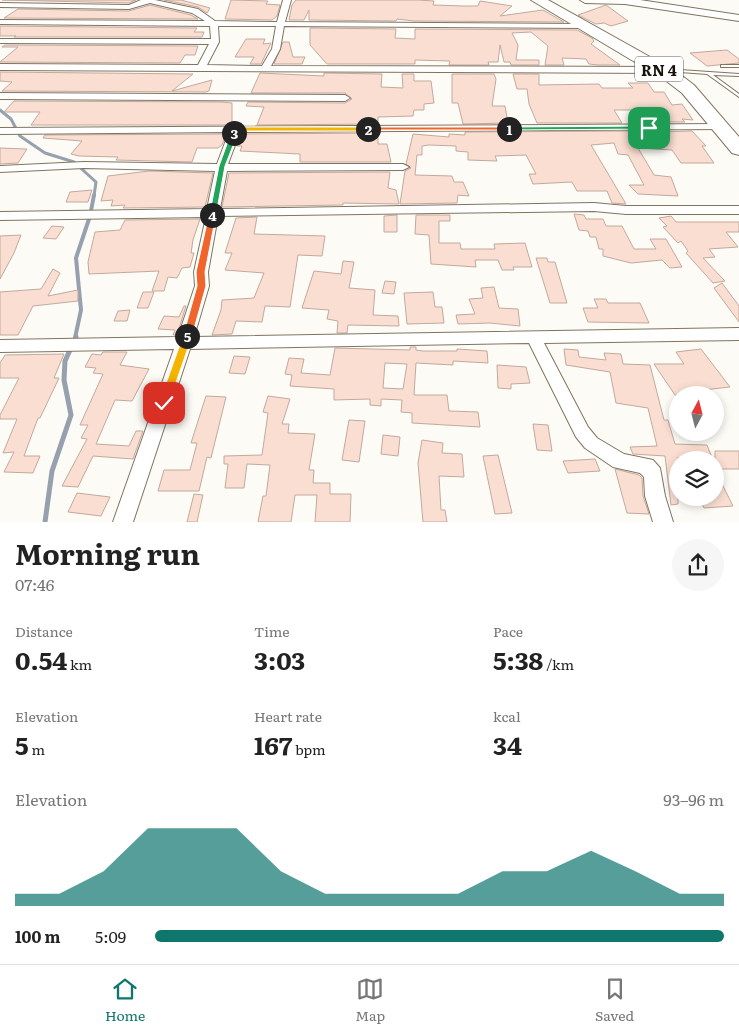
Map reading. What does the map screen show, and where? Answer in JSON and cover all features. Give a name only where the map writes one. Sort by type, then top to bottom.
[{"type":"highway","name":"RN 4","points":[[540,0],[563,4],[584,26],[662,70],[688,89],[739,149]]},
{"type":"street","points":[[0,5],[19,2],[129,6],[148,0],[195,11],[214,24]]},
{"type":"street","points":[[264,69],[276,48],[287,0]]},
{"type":"street","points":[[585,0],[622,0],[739,18]]},
{"type":"street","points":[[0,20],[19,2]]},
{"type":"street","points":[[0,20],[214,24],[584,26]]},
{"type":"street","points":[[200,69],[215,42],[214,24]]},
{"type":"street","points":[[0,41],[215,42]]},
{"type":"street","points":[[0,66],[200,69],[662,70]]},
{"type":"street","points":[[0,96],[345,98]]},
{"type":"street","points":[[0,130],[721,127]]},
{"type":"street","points":[[123,522],[185,343],[202,286],[201,272],[222,166],[241,129]]},
{"type":"street","points":[[0,169],[78,165],[148,168],[222,166],[404,167]]},
{"type":"street","points":[[0,216],[594,208],[626,210],[739,210]]},
{"type":"street","points":[[0,346],[739,334]]},
{"type":"street","points":[[533,336],[582,432],[604,452],[620,460],[646,466],[652,474],[654,496],[662,522]]},
{"type":"lane","points":[[723,66],[739,66]]},
{"type":"lane","points":[[662,70],[739,75]]},
{"type":"lane","points":[[708,73],[739,96]]},
{"type":"building","points":[[2,0],[136,0],[129,3]]},
{"type":"building","points":[[164,0],[181,0],[210,8],[207,13],[198,7]]},
{"type":"building","points":[[231,0],[268,1],[266,4],[280,5],[277,16],[272,20],[225,19]]},
{"type":"building","points":[[296,0],[418,0],[434,1],[433,5],[463,6],[478,6],[480,1],[512,6],[500,16],[543,10],[564,22],[414,21],[397,19],[396,21],[309,20],[309,10],[304,20],[289,20],[292,5]]},
{"type":"building","points":[[150,5],[191,15],[198,19],[4,18],[18,9],[129,11]]},
{"type":"building","points":[[606,5],[628,21],[611,26],[604,23],[596,24],[578,15]]},
{"type":"building","points":[[0,26],[197,28],[194,32],[204,32],[202,37],[14,37],[16,36],[0,36]]},
{"type":"building","points":[[310,28],[396,29],[395,38],[415,39],[415,29],[577,30],[592,38],[594,41],[591,44],[620,65],[589,64],[586,59],[562,58],[564,65],[545,65],[548,46],[531,32],[512,33],[518,45],[516,60],[539,60],[539,65],[511,65],[510,62],[504,62],[500,45],[498,62],[488,62],[489,65],[449,65],[450,61],[415,60],[415,64],[327,64],[310,45]]},
{"type":"building","points":[[246,39],[265,39],[263,44],[271,43],[261,64],[250,64],[254,57],[235,57]]},
{"type":"building","points":[[283,42],[289,42],[293,57],[305,57],[302,64],[274,64]]},
{"type":"building","points":[[5,45],[198,46],[195,55],[185,55],[180,63],[0,62],[18,47],[2,47]]},
{"type":"building","points":[[727,50],[739,59],[739,63],[707,66],[690,53]]},
{"type":"building","points":[[0,72],[193,74],[172,91],[212,80],[209,91],[206,92],[2,91],[12,82],[0,81]]},
{"type":"building","points":[[260,73],[324,76],[324,73],[382,74],[381,87],[403,88],[402,74],[414,74],[414,81],[431,81],[434,103],[424,104],[424,110],[414,110],[413,116],[378,117],[378,124],[257,125],[264,107],[246,106],[248,102],[345,103],[352,99],[345,93],[251,93]]},
{"type":"building","points":[[452,74],[494,74],[496,79],[492,106],[505,106],[508,123],[463,124],[458,103],[452,103]]},
{"type":"building","points":[[513,74],[539,74],[539,85],[599,84],[602,88],[633,88],[628,83],[648,83],[654,92],[664,92],[672,105],[682,104],[693,120],[682,119],[685,122],[659,122],[651,110],[614,110],[622,123],[537,123],[529,104],[527,89],[517,89]]},
{"type":"building","points":[[14,101],[232,103],[232,125],[31,125],[40,112],[4,112]]},
{"type":"building","points":[[628,131],[630,133],[692,131],[706,146],[702,146],[714,163],[681,163],[672,150],[638,148],[654,175],[671,177],[678,196],[638,194],[629,185],[644,185],[628,155],[618,154],[614,143],[591,145],[626,204],[612,203],[607,191],[577,191],[572,182],[533,184],[529,174],[536,174],[526,155],[495,156],[497,161],[468,160],[468,152],[456,151],[456,146],[429,145],[422,146],[422,155],[417,155],[415,175],[452,176],[454,182],[463,182],[469,196],[458,195],[457,203],[400,204],[405,171],[411,168],[406,164],[413,134],[449,137],[449,134],[465,135],[465,132]]},
{"type":"building","points":[[378,133],[378,144],[387,144],[391,162],[300,162],[300,154],[240,151],[242,146],[237,146],[241,134]]},
{"type":"building","points":[[226,134],[222,145],[218,148],[197,148],[192,162],[116,160],[118,157],[79,156],[71,154],[82,141],[43,138],[45,135]]},
{"type":"building","points":[[0,148],[27,149],[18,163],[0,164]]},
{"type":"building","points":[[149,171],[213,173],[205,207],[123,208],[125,205],[111,206],[113,200],[101,201],[108,176]]},
{"type":"building","points":[[390,172],[388,188],[396,190],[399,204],[343,203],[343,205],[222,207],[229,173]]},
{"type":"building","points":[[92,190],[88,202],[66,202],[70,192]]},
{"type":"building","points":[[574,214],[584,215],[586,219],[603,219],[606,226],[622,226],[634,249],[656,249],[650,239],[666,239],[682,267],[670,268],[662,260],[631,263],[603,256],[603,249],[599,249],[596,237],[590,237],[588,231],[579,230]]},
{"type":"building","points":[[397,215],[397,232],[384,232],[384,216]]},
{"type":"building","points":[[416,215],[450,215],[450,221],[439,221],[439,243],[460,243],[461,249],[495,249],[494,244],[525,243],[532,267],[513,267],[514,270],[502,270],[498,260],[475,260],[476,267],[431,264],[429,235],[415,234]]},
{"type":"building","points":[[671,216],[676,222],[739,222],[739,232],[726,232],[738,247],[709,249],[715,257],[703,258],[725,281],[713,283],[686,253],[688,251],[681,241],[678,243],[663,227],[667,226],[659,218]]},
{"type":"building","points":[[257,217],[254,234],[325,236],[322,256],[298,255],[290,307],[265,306],[262,322],[236,321],[232,334],[212,335],[221,310],[222,300],[254,298],[264,273],[225,270],[232,253],[225,253],[236,218]]},
{"type":"building","points":[[200,219],[193,240],[191,253],[194,253],[190,267],[182,268],[177,278],[168,277],[164,291],[152,291],[159,271],[89,274],[88,262],[95,232],[120,230],[125,220]]},
{"type":"building","points":[[52,226],[64,227],[56,239],[43,238]]},
{"type":"building","points":[[21,235],[14,253],[0,279],[0,236]]},
{"type":"building","points":[[536,258],[547,258],[548,262],[555,262],[567,303],[550,303]]},
{"type":"building","points":[[343,261],[354,262],[349,288],[375,290],[373,315],[398,316],[399,326],[348,325],[347,333],[337,333],[338,321],[327,319],[329,310],[302,308],[314,271],[341,274]]},
{"type":"building","points":[[53,269],[60,273],[48,296],[78,290],[78,301],[33,306],[18,335],[0,335],[0,292],[41,289]]},
{"type":"building","points":[[385,281],[396,282],[394,294],[382,293]]},
{"type":"building","points":[[722,283],[739,306],[739,322],[714,288]]},
{"type":"building","points":[[494,287],[499,308],[518,309],[520,326],[490,323],[458,324],[456,315],[475,314],[469,299],[483,298],[481,288]]},
{"type":"building","points":[[143,292],[154,292],[148,308],[137,308]]},
{"type":"building","points":[[433,292],[435,307],[442,307],[444,323],[407,324],[404,293]]},
{"type":"building","points":[[594,299],[606,299],[608,303],[640,303],[649,323],[588,322],[583,308],[598,308]]},
{"type":"building","points":[[184,306],[186,306],[177,335],[173,335],[175,330],[158,329],[164,316],[179,317]]},
{"type":"building","points":[[130,310],[127,321],[114,321],[118,311]]},
{"type":"building","points":[[410,347],[416,347],[416,350],[423,351],[457,351],[457,349],[487,351],[488,363],[453,361],[453,365],[416,363],[414,395],[447,395],[449,411],[478,412],[480,427],[412,423],[412,413],[401,412],[402,400],[381,399],[381,406],[370,405],[370,399],[334,400],[334,389],[290,386],[292,375],[285,374],[289,358],[304,359],[301,373],[330,375],[335,348],[410,350]],"holes":[[[385,363],[407,364],[403,389],[383,388]]]},
{"type":"building","points":[[564,349],[578,350],[579,357],[606,360],[604,353],[621,354],[623,364],[650,365],[664,420],[668,420],[669,423],[669,441],[674,441],[675,444],[707,445],[709,451],[669,451],[669,489],[665,456],[633,454],[630,447],[657,446],[648,408],[616,403],[610,372],[566,365]]},
{"type":"building","points":[[701,349],[730,387],[669,386],[654,364],[684,364],[676,352]]},
{"type":"building","points":[[103,352],[127,352],[120,365],[149,369],[132,401],[115,400],[96,444],[129,446],[136,431],[143,431],[133,459],[93,456],[78,487],[62,486],[87,439],[81,438],[88,425],[80,425],[103,374],[93,373],[96,368],[85,367],[92,354],[101,355]]},
{"type":"building","points":[[64,354],[54,378],[59,378],[40,418],[38,418],[24,456],[40,456],[33,473],[4,472],[14,452],[3,453],[17,419],[0,419],[0,415],[19,378],[0,378],[0,363],[5,355]]},
{"type":"building","points":[[234,356],[250,357],[245,374],[229,373]]},
{"type":"building","points":[[497,365],[526,367],[530,383],[511,384],[511,389],[498,388]]},
{"type":"building","points":[[206,396],[226,397],[211,458],[207,457],[199,491],[158,491],[164,470],[190,470],[197,443],[191,443]]},
{"type":"building","points":[[268,396],[290,399],[282,424],[289,424],[288,433],[315,434],[309,470],[314,470],[313,483],[330,483],[330,494],[351,494],[350,522],[315,522],[317,495],[295,495],[291,522],[258,522],[263,496],[266,496],[270,465],[247,464],[244,488],[225,488],[228,464],[224,464],[224,456],[262,455],[268,413],[263,412]]},
{"type":"building","points":[[349,420],[365,421],[359,462],[342,460]]},
{"type":"building","points":[[533,424],[548,425],[552,451],[537,450]]},
{"type":"building","points":[[383,435],[400,437],[398,456],[381,454]]},
{"type":"building","points":[[422,440],[443,443],[442,453],[462,454],[464,477],[439,476],[441,510],[445,510],[447,522],[423,522],[418,463]]},
{"type":"building","points":[[724,451],[739,451],[739,469],[724,469]]},
{"type":"building","points":[[498,455],[512,513],[495,514],[483,456]]},
{"type":"building","points":[[595,459],[600,471],[568,473],[563,461]]},
{"type":"building","points":[[615,469],[639,475],[642,478],[643,496],[649,514],[627,513]]},
{"type":"building","points":[[724,488],[733,506],[704,508],[703,506],[724,506]]},
{"type":"building","points":[[77,493],[110,497],[101,516],[68,512]]},
{"type":"building","points":[[194,494],[203,495],[197,522],[187,522]]},
{"type":"waterway","points":[[0,110],[11,119],[20,136],[45,153],[74,162],[96,182],[94,196]]},
{"type":"waterway","points":[[75,338],[81,310],[76,258],[90,216],[94,195]]},
{"type":"waterway","points":[[45,522],[52,471],[71,415],[64,380],[65,361],[76,337]]},
{"type":"route","points":[[164,403],[198,302],[202,286],[201,272],[222,166],[236,129],[649,128]]}]
